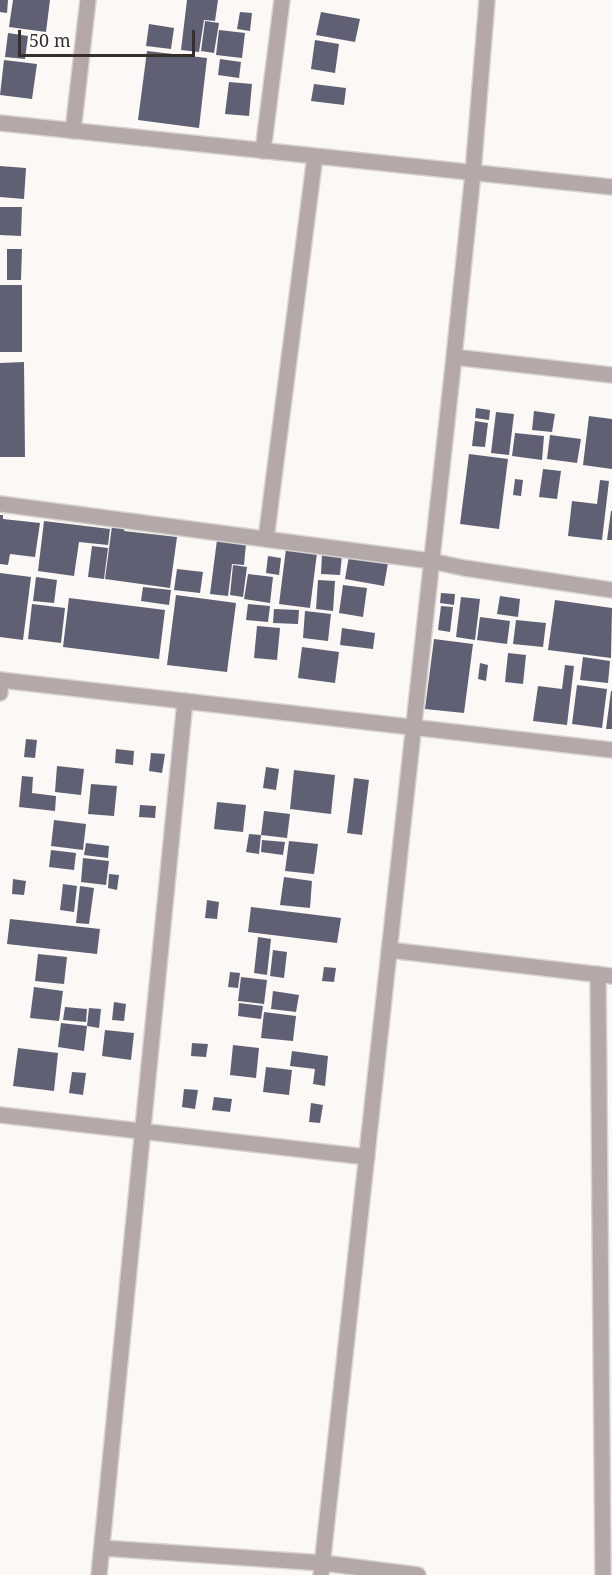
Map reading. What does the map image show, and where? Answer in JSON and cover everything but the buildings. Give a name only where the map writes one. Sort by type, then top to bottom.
[{"type":"street","points":[[73,131],[88,0]]},
{"type":"street","points":[[262,151],[282,0]]},
{"type":"street","points":[[322,1569],[454,357],[473,172],[487,0]]},
{"type":"street","points":[[0,123],[612,187]]},
{"type":"street","points":[[266,539],[315,156]]},
{"type":"street","points":[[454,357],[612,375]]},
{"type":"street","points":[[0,504],[431,561],[612,590]]},
{"type":"street","points":[[0,684],[185,701],[612,750]]},
{"type":"street","points":[[99,1575],[185,701]]},
{"type":"street","points":[[389,950],[605,975],[603,1575]]},
{"type":"street","points":[[0,1115],[367,1157]]},
{"type":"street","points":[[102,1548],[322,1569],[418,1575]]}]
